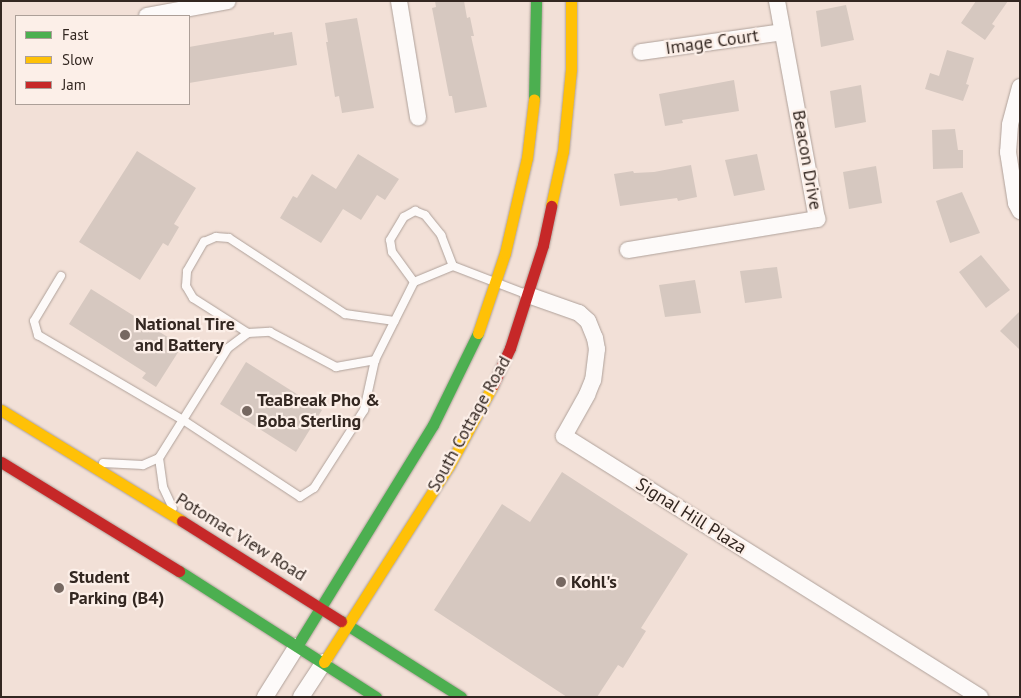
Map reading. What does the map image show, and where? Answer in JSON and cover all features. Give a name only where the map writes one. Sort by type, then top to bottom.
[{"type":"street","points":[[152,15],[228,1]]},
{"type":"street","points":[[399,1],[418,117]]},
{"type":"street","name":"South Cottage Road","points":[[265,697],[433,424],[465,361],[496,282],[515,213],[527,158],[534,101],[536,1]]},
{"type":"street","name":"South Cottage Road","points":[[300,697],[446,471],[486,400],[510,348],[543,245],[563,152],[570,69],[570,1]]},
{"type":"street","name":"Beacon Drive","points":[[628,250],[817,219],[777,1]]},
{"type":"street","name":"Image Court","points":[[641,52],[783,32]]},
{"type":"street","points":[[1020,87],[1010,125],[1008,152],[1016,203],[1020,211]]},
{"type":"street","name":"Signal Hill Plaza","points":[[528,295],[579,313],[592,328],[595,338],[596,349],[593,380],[587,395],[564,436],[980,697]]},
{"type":"street","name":"Potomac View Road","points":[[1,410],[176,517],[460,697]]},
{"type":"street","points":[[1,462],[324,662],[376,697]]},
{"type":"lane","points":[[414,282],[392,252],[390,240],[404,217],[415,211],[425,214],[441,235],[454,266]]},
{"type":"lane","points":[[248,333],[193,298],[186,286],[187,272],[204,242],[216,237],[229,238],[345,314],[395,321]]},
{"type":"lane","points":[[61,276],[34,321],[38,335],[183,420],[300,497],[314,488],[364,410],[375,360],[414,282],[454,266],[528,295]]},
{"type":"lane","points":[[88,462],[143,465],[159,458],[228,348],[248,333],[270,332],[336,367],[375,360]]},
{"type":"lane","points":[[159,458],[163,486],[176,517]]},
{"type":"building","points":[[435,1],[464,1],[467,18],[470,17],[474,36],[471,36],[487,107],[455,113],[452,96],[449,96],[432,8],[436,7]]},
{"type":"building","points":[[976,1],[1008,1],[992,24],[995,26],[985,40],[961,23]]},
{"type":"building","points":[[846,5],[854,40],[821,47],[816,11]]},
{"type":"building","points":[[357,18],[374,108],[342,113],[339,96],[335,97],[326,42],[328,42],[325,23]]},
{"type":"building","points":[[274,32],[274,35],[292,32],[297,65],[190,83],[190,47]]},
{"type":"building","points":[[947,50],[974,58],[966,84],[969,85],[963,101],[925,89],[930,73],[939,76]]},
{"type":"building","points":[[734,80],[739,111],[682,120],[683,123],[665,126],[659,94]]},
{"type":"building","points":[[861,85],[866,122],[835,128],[830,91]]},
{"type":"building","points":[[955,129],[958,150],[963,150],[963,168],[933,169],[932,130]]},
{"type":"building","points":[[137,151],[196,188],[174,224],[179,227],[168,246],[163,243],[140,280],[79,242]]},
{"type":"building","points":[[358,154],[399,179],[385,200],[377,195],[361,220],[343,209],[321,243],[280,218],[293,196],[297,198],[312,174],[336,189]]},
{"type":"building","points":[[757,154],[765,190],[734,196],[725,160]]},
{"type":"building","points":[[691,165],[697,197],[678,201],[677,198],[620,206],[614,174],[633,171],[634,173],[654,172]]},
{"type":"building","points":[[876,166],[882,203],[849,209],[843,172]]},
{"type":"building","points":[[962,192],[980,233],[950,243],[936,201]]},
{"type":"building","points":[[981,255],[1010,290],[986,308],[959,272]]},
{"type":"building","points":[[777,267],[782,298],[745,303],[740,271]]},
{"type":"building","points":[[695,280],[701,313],[665,317],[659,285]]},
{"type":"building","name":"National Tire and Battery","points":[[91,289],[182,346],[156,387],[142,378],[146,373],[69,324]]},
{"type":"building","points":[[1020,311],[1020,350],[1000,331]]},
{"type":"building","points":[[246,362],[322,410],[296,452],[220,404]]},
{"type":"building","name":"Kohl's","points":[[562,472],[688,554],[641,628],[646,631],[623,668],[618,665],[597,697],[567,697],[434,610],[502,504],[530,522]]},
{"type":"traffic: fast","points":[[534,99],[536,1]]},
{"type":"traffic: fast","points":[[297,646],[433,425],[478,333]]},
{"type":"traffic: fast","points":[[179,571],[376,697]]},
{"type":"traffic: fast","points":[[341,621],[461,697]]},
{"type":"traffic: slow","points":[[551,206],[563,151],[571,69],[571,1]]},
{"type":"traffic: slow","points":[[478,333],[505,253],[527,158],[534,99]]},
{"type":"traffic: slow","points":[[324,662],[449,466],[493,385]]},
{"type":"traffic: slow","points":[[1,410],[182,521]]},
{"type":"traffic: jam","points":[[493,385],[510,348],[543,245],[551,206]]},
{"type":"traffic: jam","points":[[1,462],[179,571]]},
{"type":"traffic: jam","points":[[182,521],[341,621]]},
{"type":"place","name":"National Tire and Battery","points":[[125,335]]},
{"type":"place","name":"TeaBreak Pho & Boba Sterling","points":[[247,411]]},
{"type":"place","name":"Kohl's","points":[[561,582]]},
{"type":"place","name":"Student Parking (B4)","points":[[59,588]]}]
